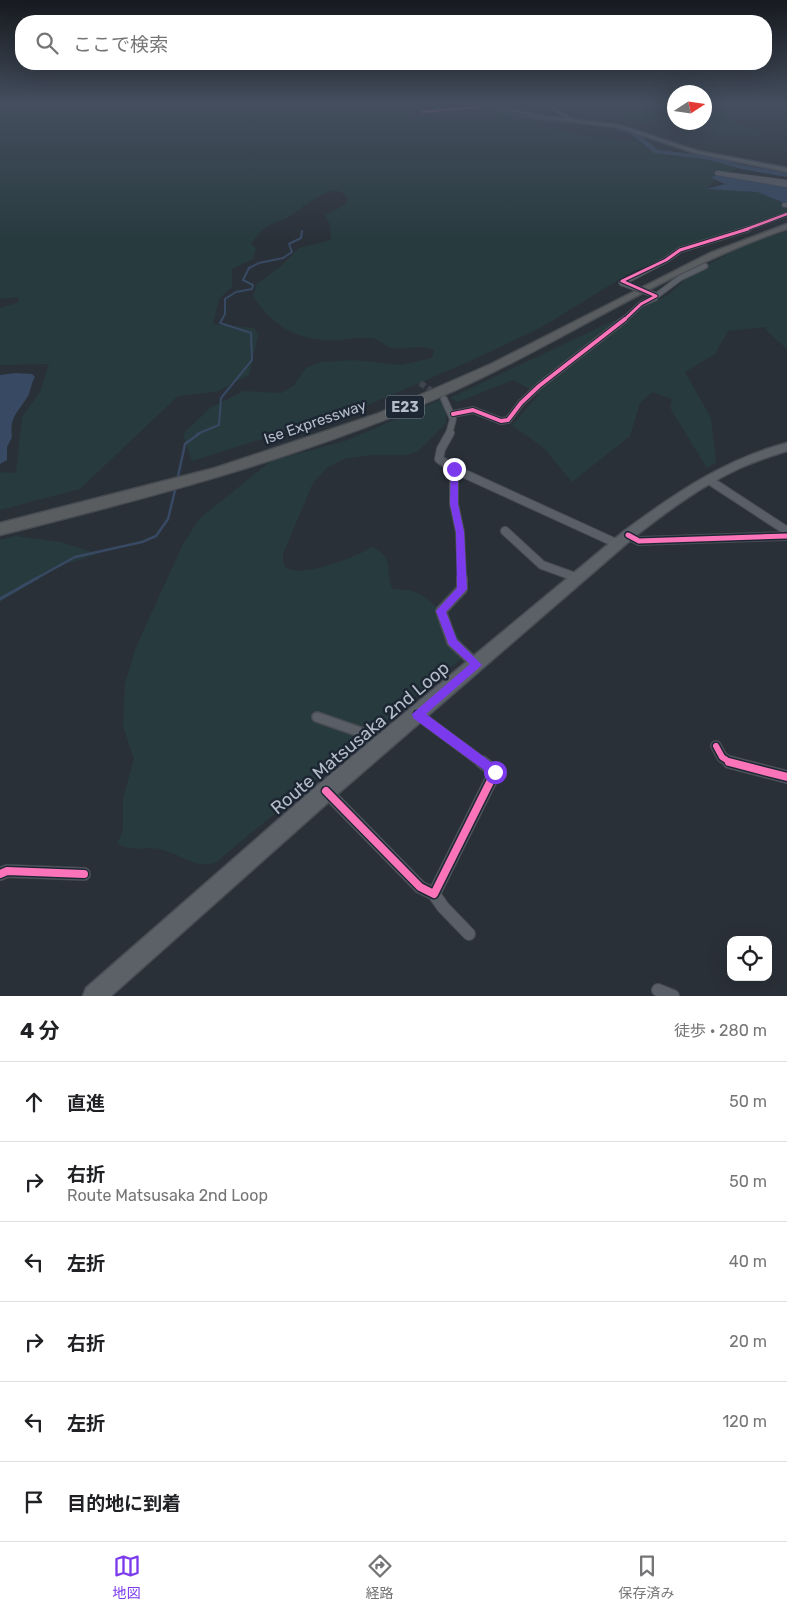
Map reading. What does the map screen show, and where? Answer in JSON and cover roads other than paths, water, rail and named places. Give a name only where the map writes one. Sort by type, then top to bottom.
[{"type":"highway","name":"Ise Expressway","points":[[0,520],[241,457],[356,418],[426,390],[508,353],[706,251],[787,221]]},
{"type":"highway","name":"Ise Expressway","points":[[0,529],[163,488],[243,464],[362,424],[434,395],[516,357],[713,254],[787,226]]},
{"type":"main road","points":[[689,149],[787,170]]},
{"type":"main road","name":"Route Matsusaka 2nd Loop","points":[[94,996],[326,791],[623,540],[673,501],[709,480],[737,465],[787,447]]},
{"type":"street","points":[[787,184],[717,173],[787,184]]},
{"type":"street","points":[[656,296],[622,283],[666,260],[680,250],[754,227],[787,214]]},
{"type":"street","points":[[453,414],[473,410],[501,421],[508,420],[521,403],[539,386],[582,351],[614,330],[641,304],[664,293],[667,287],[685,274],[705,266]]},
{"type":"street","points":[[444,399],[453,414],[453,426],[439,459],[454,469],[498,491],[623,540],[787,536]]},
{"type":"street","points":[[454,469],[454,504],[460,532],[462,589],[441,611],[452,642],[477,665]]},
{"type":"street","points":[[709,480],[787,531]]},
{"type":"street","points":[[505,531],[542,565],[578,578]]},
{"type":"street","points":[[417,714],[495,772],[434,894]]},
{"type":"street","points":[[317,716],[363,733],[380,746]]},
{"type":"street","points":[[716,746],[722,757],[732,764],[787,777]]},
{"type":"street","points":[[326,791],[420,887],[434,894],[443,907],[469,934]]},
{"type":"street","points":[[0,874],[7,871],[84,874]]},
{"type":"street","points":[[658,990],[672,996]]},
{"type":"water","points":[[717,175],[787,186],[787,204],[757,192],[706,189],[725,184],[711,178]]},
{"type":"water","points":[[32,374],[35,377],[28,396],[13,419],[12,437],[7,447],[7,460],[0,464],[0,375]]},
{"type":"waterway","points":[[651,149],[656,152],[711,158],[741,167],[787,175]]},
{"type":"waterway","points":[[197,434],[219,425],[221,398],[252,360],[251,333],[220,323],[225,314],[225,299],[236,292],[252,289],[253,285],[243,280],[249,268],[259,263],[283,258],[292,252],[289,244],[301,238],[302,231]]},
{"type":"waterway","points":[[177,481],[185,444],[200,433]]},
{"type":"waterway","points":[[35,579],[75,557],[142,542],[156,536],[168,519],[176,486]]},
{"type":"waterway","points":[[0,599],[37,578]]},
{"type":"tunnel","points":[[420,383],[444,399]]}]
